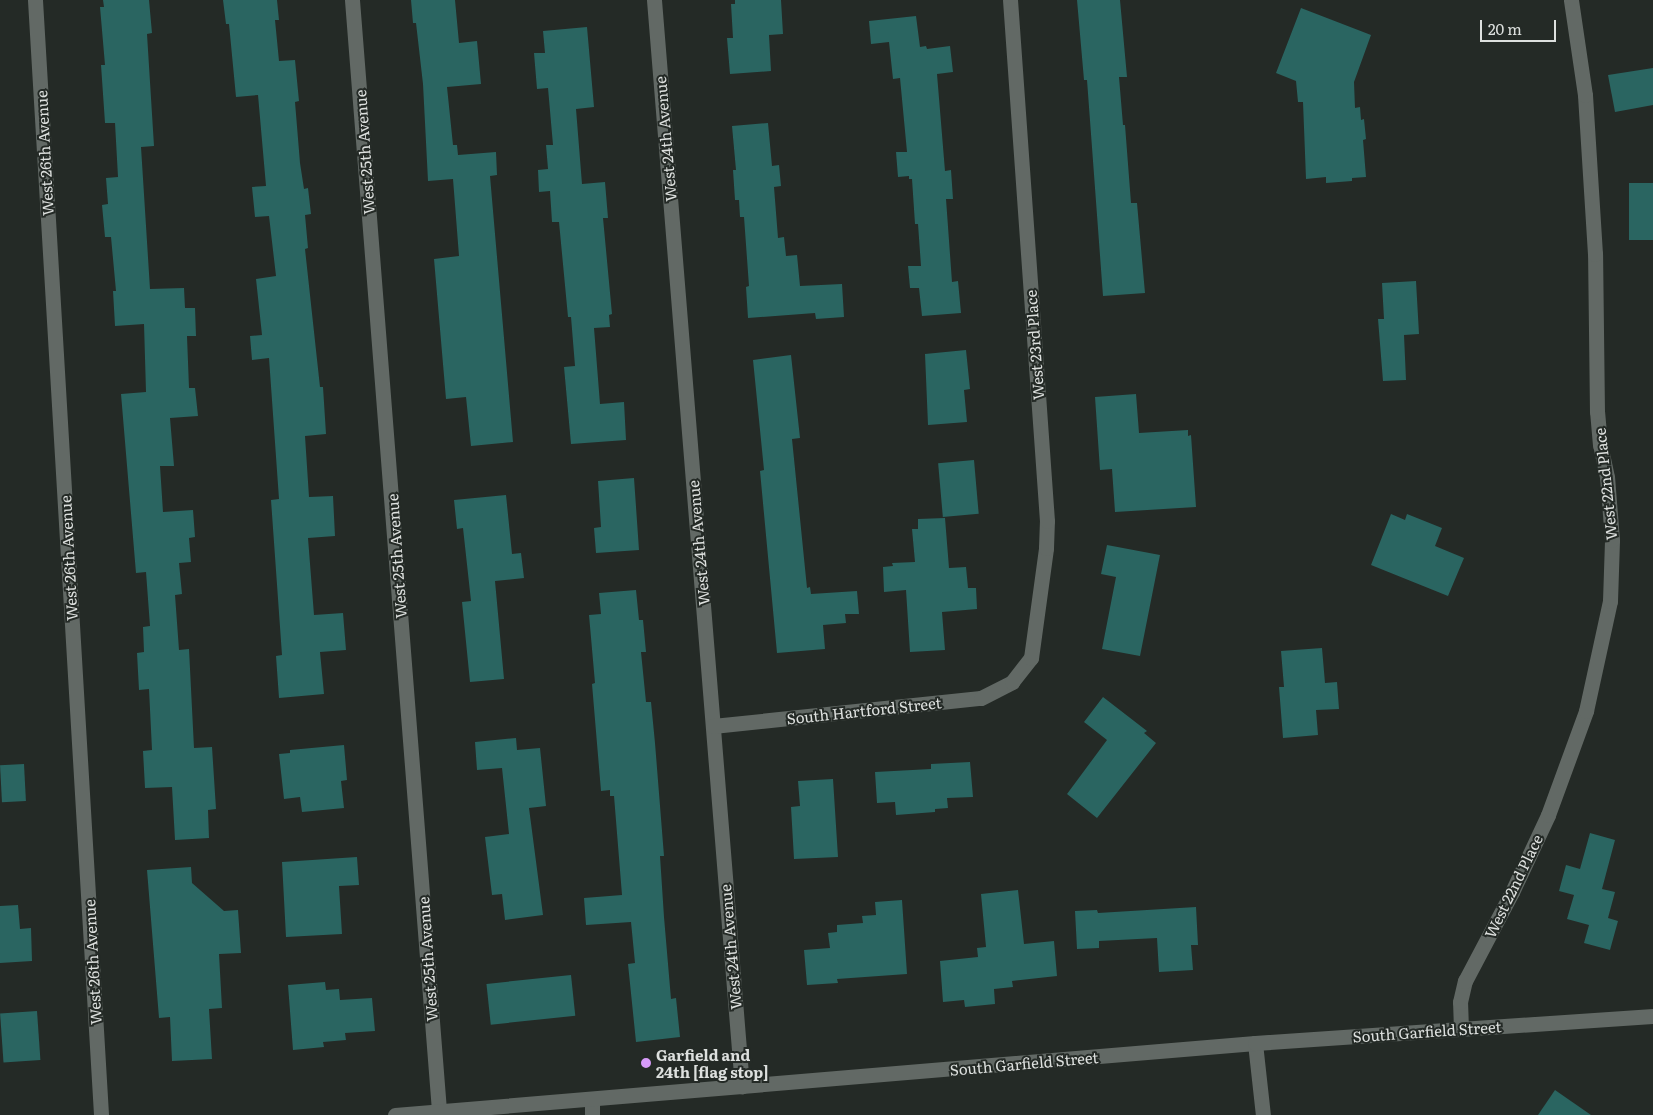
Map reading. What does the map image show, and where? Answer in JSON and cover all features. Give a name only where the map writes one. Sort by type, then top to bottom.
[{"type":"street","name":"West 26th Avenue","points":[[35,0],[101,1115]]},
{"type":"street","name":"West 25th Avenue","points":[[352,0],[438,1111]]},
{"type":"street","name":"West 24th Avenue","points":[[654,0],[742,1086]]},
{"type":"street","name":"West 23rd Place","points":[[1010,0],[1046,521],[1046,548],[1032,658],[1012,682]]},
{"type":"street","name":"West 22nd Place","points":[[1461,1029],[1460,1002],[1465,980],[1512,892],[1548,816],[1586,711],[1610,602],[1612,540],[1607,477],[1600,444],[1597,412],[1594,254],[1585,95],[1571,0]]},
{"type":"street","name":"South Hartford Street","points":[[713,726],[980,698],[1012,682]]},
{"type":"street","name":"South Garfield Street","points":[[395,1115],[1255,1043],[1653,1016]]},
{"type":"street","points":[[1255,1043],[1263,1115]]},
{"type":"street","points":[[592,1099],[592,1115]]},
{"type":"building","points":[[103,0],[149,0],[152,33],[147,34],[154,146],[141,147],[150,289],[184,288],[185,308],[195,308],[196,336],[187,336],[189,388],[195,388],[198,416],[170,418],[174,466],[160,466],[163,512],[193,510],[195,537],[189,538],[191,562],[179,563],[182,594],[175,595],[179,650],[189,649],[194,748],[212,747],[216,809],[208,810],[209,838],[175,840],[172,787],[145,788],[143,751],[152,750],[149,689],[139,690],[137,653],[144,652],[143,627],[150,626],[146,572],[136,573],[121,394],[146,392],[144,324],[115,326],[113,291],[116,291],[111,237],[105,237],[102,205],[108,204],[106,178],[118,177],[115,123],[105,123],[101,65],[105,65],[100,7],[104,7]]},
{"type":"building","points":[[223,0],[277,0],[279,20],[275,20],[279,61],[295,60],[299,101],[295,102],[300,163],[304,189],[308,188],[311,214],[305,215],[308,248],[305,249],[320,387],[323,387],[326,434],[305,436],[309,497],[333,496],[335,536],[308,538],[314,615],[343,613],[346,650],[320,652],[324,694],[279,698],[276,656],[282,655],[271,500],[279,499],[269,358],[252,360],[250,336],[262,335],[256,279],[276,276],[269,216],[255,217],[252,187],[266,186],[258,95],[236,97],[229,24],[226,24]]},
{"type":"building","points":[[411,0],[455,0],[459,43],[477,41],[481,84],[447,87],[453,145],[457,145],[458,155],[496,152],[497,175],[490,176],[513,442],[471,446],[466,397],[446,399],[434,259],[459,256],[453,179],[428,181],[423,84],[416,23],[413,23]]},
{"type":"building","points":[[735,0],[781,0],[783,34],[769,35],[771,71],[730,74],[727,38],[733,38],[731,4],[735,4]]},
{"type":"building","points":[[1077,0],[1120,0],[1127,77],[1119,77],[1123,125],[1125,125],[1131,203],[1137,203],[1145,293],[1103,296],[1087,80],[1084,80]]},
{"type":"building","points":[[1301,8],[1371,35],[1354,82],[1355,108],[1360,107],[1361,120],[1364,119],[1366,139],[1363,140],[1366,177],[1352,178],[1352,181],[1326,183],[1326,177],[1306,179],[1303,102],[1298,102],[1296,81],[1276,73]]},
{"type":"building","points":[[916,16],[920,47],[926,46],[927,49],[950,46],[953,72],[937,74],[945,171],[951,170],[953,199],[946,199],[952,282],[958,281],[961,313],[922,316],[919,288],[910,288],[908,266],[921,266],[918,224],[915,224],[912,179],[909,179],[909,176],[898,177],[896,152],[907,152],[900,78],[893,79],[889,42],[871,44],[869,21]]},
{"type":"building","points":[[587,27],[594,107],[576,109],[582,184],[605,182],[608,218],[603,218],[612,314],[609,315],[610,327],[594,328],[600,404],[624,402],[626,440],[571,444],[564,367],[575,366],[571,317],[568,317],[559,222],[552,222],[550,191],[539,192],[538,170],[548,169],[546,145],[553,145],[548,88],[537,89],[534,53],[545,53],[543,31]]},
{"type":"building","points":[[1653,68],[1653,105],[1615,112],[1608,75]]},
{"type":"building","points":[[768,123],[772,166],[779,165],[781,186],[774,187],[778,238],[784,237],[786,256],[797,255],[800,286],[842,284],[844,317],[816,319],[815,313],[748,318],[746,287],[749,286],[744,217],[740,217],[739,200],[735,200],[733,170],[736,170],[732,126]]},
{"type":"building","points":[[1629,183],[1653,183],[1653,240],[1629,240]]},
{"type":"building","points":[[1416,281],[1419,334],[1404,335],[1406,380],[1383,381],[1378,319],[1384,319],[1382,283]]},
{"type":"building","points":[[966,350],[970,389],[964,390],[967,422],[928,425],[925,354]]},
{"type":"building","points":[[791,355],[800,438],[792,439],[807,588],[810,587],[811,594],[857,591],[859,614],[845,614],[846,623],[823,625],[825,649],[777,653],[760,471],[764,470],[753,360]]},
{"type":"building","points":[[1136,394],[1139,433],[1188,430],[1188,436],[1191,435],[1196,507],[1115,512],[1112,469],[1100,470],[1095,397]]},
{"type":"building","points":[[974,460],[979,514],[943,517],[938,463]]},
{"type":"building","points":[[634,478],[639,550],[596,553],[594,528],[601,527],[598,481]]},
{"type":"building","points":[[506,495],[512,554],[521,553],[524,578],[495,581],[504,679],[470,682],[462,602],[471,601],[463,528],[457,529],[454,500]]},
{"type":"building","points":[[1391,514],[1405,520],[1407,514],[1442,528],[1435,546],[1464,558],[1448,596],[1371,565]]},
{"type":"building","points":[[945,518],[949,568],[966,567],[968,588],[976,588],[977,609],[942,612],[945,650],[910,652],[906,590],[884,592],[883,567],[893,566],[892,563],[915,562],[912,529],[918,529],[918,519]]},
{"type":"building","points":[[1107,545],[1160,555],[1140,656],[1102,649],[1116,577],[1101,574]]},
{"type":"building","points":[[636,590],[639,620],[643,620],[646,652],[641,652],[646,702],[651,702],[655,743],[664,856],[660,856],[671,999],[676,998],[680,1037],[636,1042],[628,964],[635,963],[631,922],[586,925],[584,898],[622,895],[614,796],[610,796],[610,790],[601,791],[592,684],[595,683],[589,615],[601,614],[599,593]]},
{"type":"building","points":[[1322,648],[1325,683],[1337,682],[1339,709],[1316,710],[1318,735],[1283,738],[1279,687],[1284,687],[1281,651]]},
{"type":"building","points":[[1103,697],[1147,731],[1144,733],[1156,743],[1097,818],[1067,794],[1107,740],[1084,722]]},
{"type":"building","points":[[516,738],[517,750],[540,748],[546,806],[529,808],[543,915],[505,920],[502,894],[492,895],[485,837],[509,834],[502,768],[477,770],[475,742]]},
{"type":"building","points":[[344,745],[347,780],[341,781],[344,808],[302,812],[300,797],[284,799],[279,754],[290,753],[290,750]]},
{"type":"building","points":[[970,762],[973,797],[947,798],[948,808],[935,809],[935,812],[896,815],[895,802],[877,803],[875,772],[931,769],[931,764]]},
{"type":"building","points":[[24,764],[26,801],[2,802],[0,765]]},
{"type":"building","points":[[833,779],[838,857],[794,859],[791,807],[800,806],[798,781]]},
{"type":"building","points":[[1590,833],[1615,840],[1602,889],[1615,892],[1608,918],[1618,921],[1610,950],[1584,943],[1589,925],[1567,919],[1574,895],[1559,891],[1566,865],[1580,869]]},
{"type":"building","points":[[357,857],[359,885],[339,886],[342,934],[286,937],[282,862]]},
{"type":"building","points":[[191,867],[192,883],[224,911],[238,910],[241,953],[219,954],[222,1008],[209,1009],[212,1059],[172,1061],[170,1017],[159,1018],[147,870]]},
{"type":"building","points":[[1018,890],[1024,944],[1054,941],[1057,976],[1012,981],[1013,987],[994,989],[995,1004],[965,1007],[964,1000],[943,1002],[940,961],[978,957],[977,948],[986,947],[981,894]]},
{"type":"building","points":[[902,900],[907,974],[837,979],[838,983],[807,985],[804,950],[830,948],[828,933],[837,932],[837,925],[863,923],[862,916],[876,915],[875,902]]},
{"type":"building","points":[[18,905],[20,929],[31,928],[32,961],[0,963],[0,906]]},
{"type":"building","points":[[1196,907],[1198,945],[1191,945],[1193,970],[1159,972],[1157,938],[1099,941],[1099,948],[1077,949],[1075,911],[1097,910],[1098,913]]},
{"type":"building","points":[[571,975],[575,1016],[491,1025],[486,984]]},
{"type":"building","points":[[325,982],[326,990],[339,989],[340,1000],[372,998],[375,1031],[345,1033],[346,1040],[323,1042],[324,1047],[293,1050],[288,985]]},
{"type":"building","points":[[37,1011],[40,1060],[4,1062],[0,1014]]},
{"type":"building","points":[[1555,1090],[1591,1115],[1538,1115]]},
{"type":"place","name":"Garfield and 24th [flag stop]","points":[[646,1063]]}]
